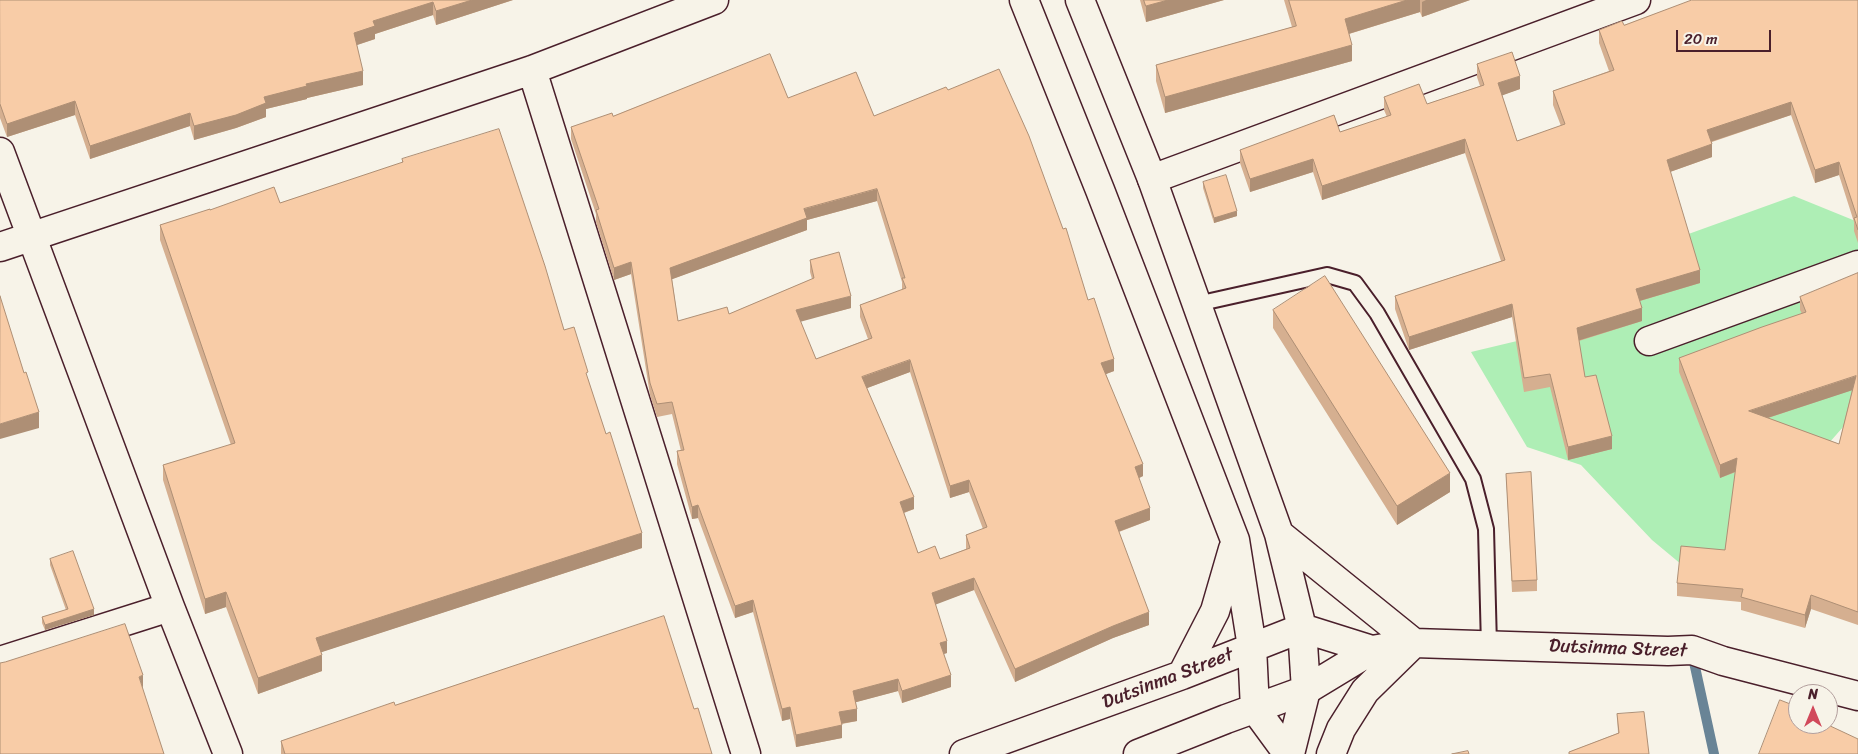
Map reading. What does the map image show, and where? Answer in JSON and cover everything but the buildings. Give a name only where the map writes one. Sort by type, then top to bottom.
[{"type":"street","points":[[0,247],[532,70],[714,0]]},
{"type":"street","points":[[1024,0],[1236,540],[1252,647],[1255,709],[1289,754]]},
{"type":"street","points":[[1080,0],[1152,179],[1279,534],[1302,628],[1306,690],[1289,754]]},
{"type":"street","points":[[1152,179],[1636,0]]},
{"type":"street","points":[[532,70],[746,754]]},
{"type":"street","points":[[0,152],[170,607],[228,754]]},
{"type":"street","points":[[1649,341],[1858,265]]},
{"type":"street","points":[[1279,534],[1414,643],[1365,691],[1341,729],[1331,754]]},
{"type":"street","points":[[1182,675],[1215,610],[1236,540]]},
{"type":"street","points":[[0,662],[170,607]]},
{"type":"street","name":"Dutsinma Street","points":[[964,754],[1182,675],[1302,628],[1372,650]]},
{"type":"street","name":"Dutsinma Street","points":[[1140,754],[1306,690],[1372,650],[1414,643],[1668,651],[1692,650],[1723,661],[1858,696]]},
{"type":"lane","points":[[1197,304],[1326,276],[1355,283],[1377,313],[1473,479],[1486,529],[1490,646]]},
{"type":"green space","points":[[1794,196],[1858,222],[1858,410],[1705,584],[1652,540],[1581,465],[1527,447],[1471,352],[1517,341],[1594,268]]},
{"type":"waterway","points":[[1692,653],[1714,754]]}]
